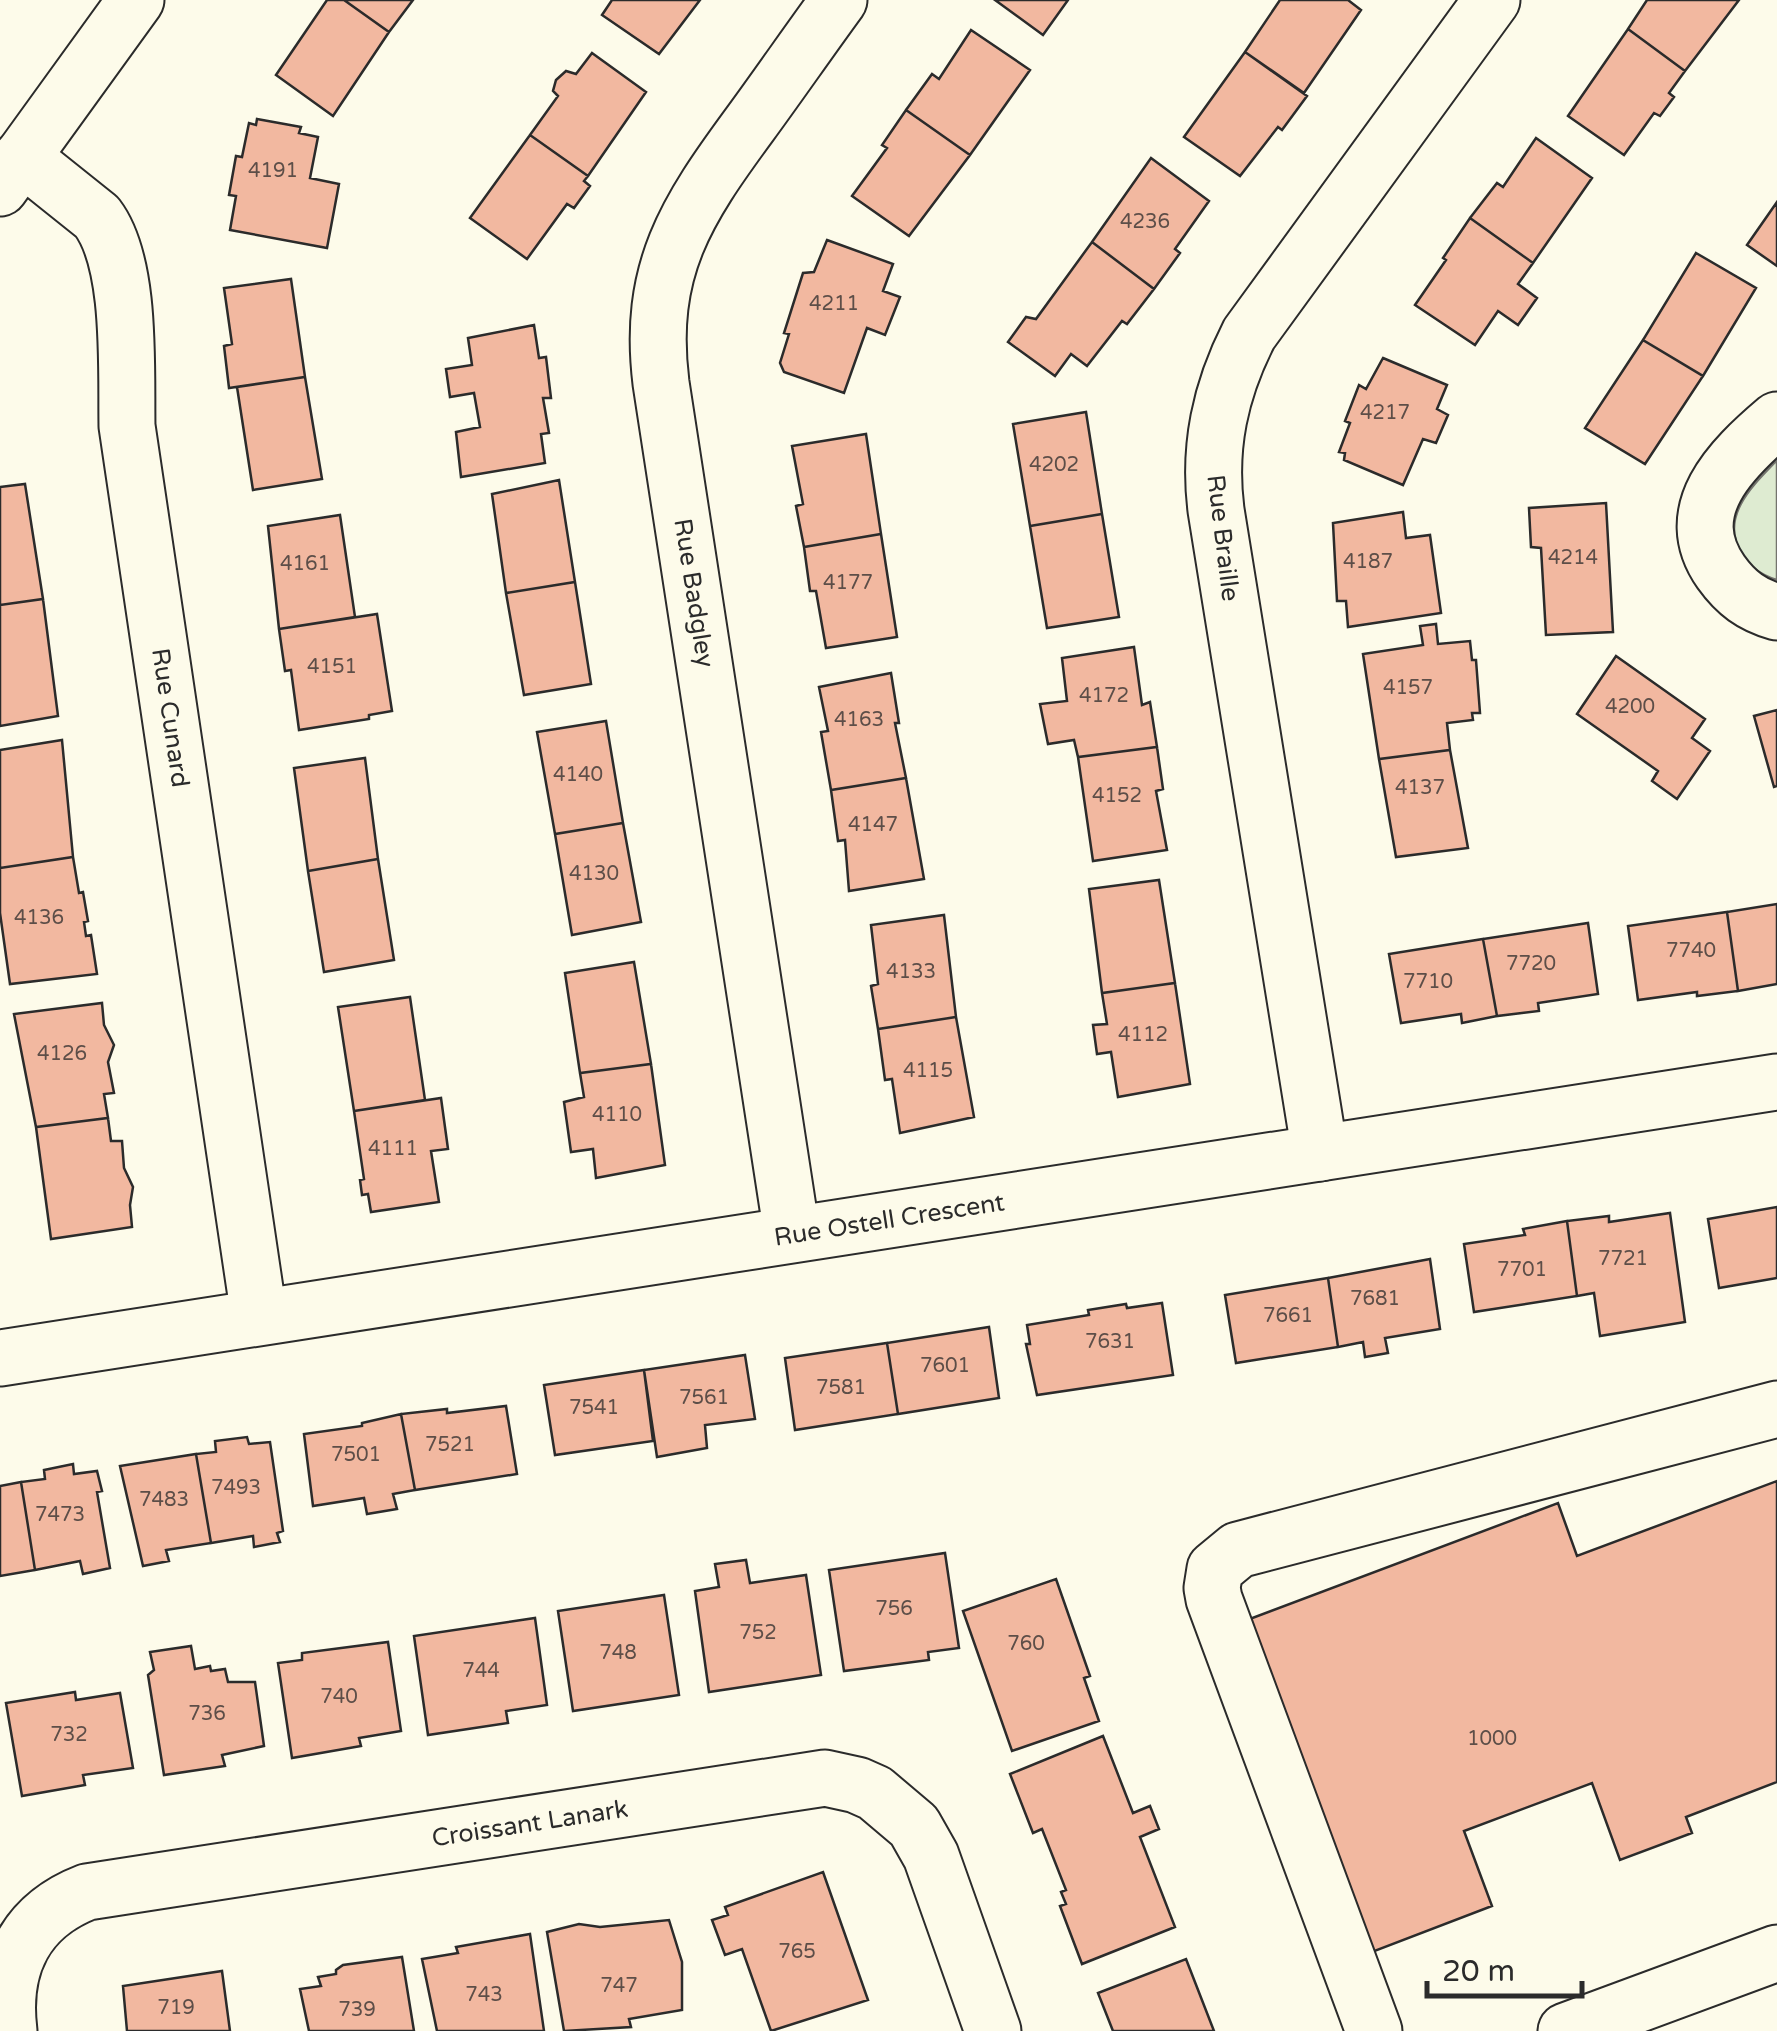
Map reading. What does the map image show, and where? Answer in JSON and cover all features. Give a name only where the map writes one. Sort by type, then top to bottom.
[{"type":"street","points":[[11,172],[136,0]]},
{"type":"street","name":"Rue Badgley","points":[[792,1234],[661,382],[658,328],[669,262],[696,199],[840,0]]},
{"type":"street","name":"Rue Braille","points":[[1320,1154],[1216,510],[1216,432],[1227,382],[1249,334],[1492,0]]},
{"type":"street","name":"Rue Cunard","points":[[11,172],[96,216],[106,229],[116,259],[126,335],[127,426],[259,1316]]},
{"type":"street","points":[[1777,420],[1720,480],[1703,523],[1704,542],[1726,579],[1741,596],[1777,612]]},
{"type":"street","name":"Rue Ostell Crescent","points":[[0,1358],[1777,1082]]},
{"type":"street","points":[[1374,2031],[1214,1599],[1215,1568],[1238,1550],[1777,1408]]},
{"type":"street","name":"Croissant Lanark","points":[[8,2031],[8,1986],[18,1951],[52,1908],[87,1892],[825,1778],[857,1785],[874,1794],[914,1826],[931,1856],[993,2031]]},
{"type":"street","points":[[1566,2031],[1777,1953]]},
{"type":"green space","points":[[1777,460],[1777,580],[1760,573],[1747,561],[1735,538],[1734,525],[1742,501]]},
{"type":"building","points":[[327,0],[344,0],[389,32],[333,116],[276,75]]},
{"type":"building","points":[[344,0],[413,0],[389,32]]},
{"type":"building","points":[[612,0],[700,0],[659,54],[602,15]]},
{"type":"building","points":[[995,0],[1068,0],[1043,35]]},
{"type":"building","points":[[1280,0],[1348,0],[1361,10],[1304,93],[1245,52]]},
{"type":"building","points":[[1647,0],[1739,0],[1685,71],[1628,29]]},
{"type":"building","points":[[1628,29],[1685,71],[1669,93],[1674,97],[1660,116],[1654,113],[1624,155],[1568,116]]},
{"type":"building","points":[[971,30],[1030,70],[970,155],[906,110],[932,74],[939,79]]},
{"type":"building","points":[[1245,52],[1307,96],[1240,176],[1184,137]]},
{"type":"building","points":[[592,53],[646,92],[588,176],[530,135],[558,96],[553,91],[556,80],[566,71],[576,74]]},
{"type":"building","points":[[906,110],[970,155],[909,236],[852,196],[887,148],[882,145]]},
{"type":"building","points":[[257,119],[301,127],[299,133],[318,137],[310,178],[339,184],[327,248],[230,230],[236,196],[229,195],[236,156],[242,157],[249,123],[256,125]]},
{"type":"building","points":[[530,135],[588,176],[584,181],[590,186],[574,208],[567,204],[527,259],[470,218]]},
{"type":"building","points":[[1536,138],[1592,178],[1533,263],[1470,218],[1497,183],[1503,187]]},
{"type":"building","points":[[1151,158],[1209,201],[1175,249],[1180,253],[1154,289],[1092,242]]},
{"type":"building","points":[[1777,202],[1777,266],[1747,245]]},
{"type":"building","points":[[1470,218],[1533,263],[1518,284],[1537,298],[1518,325],[1498,311],[1475,345],[1415,305]]},
{"type":"building","points":[[827,240],[893,264],[883,291],[900,297],[885,335],[867,328],[844,393],[784,372],[780,363],[789,334],[784,333],[803,273],[814,272]]},
{"type":"building","points":[[1092,242],[1154,289],[1127,324],[1122,321],[1087,366],[1071,354],[1055,376],[1008,342],[1026,317],[1036,319]]},
{"type":"building","points":[[1696,253],[1756,288],[1703,376],[1643,340]]},
{"type":"building","points":[[291,279],[305,377],[229,388],[224,346],[232,344],[224,288]]},
{"type":"building","points":[[534,325],[539,358],[546,357],[551,398],[543,398],[549,433],[541,434],[545,463],[461,477],[456,432],[480,427],[474,393],[450,397],[446,369],[472,365],[468,338]]},
{"type":"building","points":[[1643,340],[1703,376],[1645,464],[1585,428]]},
{"type":"building","points":[[1383,358],[1447,385],[1437,409],[1448,415],[1436,443],[1423,439],[1403,485],[1344,460],[1345,453],[1339,452],[1350,423],[1345,421],[1359,385],[1366,389]]},
{"type":"building","points":[[305,377],[322,479],[253,490],[237,387]]},
{"type":"building","points":[[1086,412],[1102,514],[1030,526],[1013,424]]},
{"type":"building","points":[[866,434],[881,534],[804,547],[796,506],[803,504],[792,446]]},
{"type":"building","points":[[559,480],[575,582],[506,593],[492,494]]},
{"type":"building","points":[[25,484],[43,599],[0,605],[0,487]]},
{"type":"building","points":[[1606,503],[1613,632],[1546,635],[1541,548],[1531,547],[1529,508]]},
{"type":"building","points":[[1403,512],[1406,538],[1430,535],[1441,613],[1348,627],[1346,601],[1337,601],[1333,523]]},
{"type":"building","points":[[1102,514],[1119,617],[1047,628],[1030,526]]},
{"type":"building","points":[[340,515],[355,617],[279,629],[268,526]]},
{"type":"building","points":[[881,534],[897,637],[826,648],[816,591],[810,591],[804,547]]},
{"type":"building","points":[[575,582],[591,684],[524,695],[506,593]]},
{"type":"building","points":[[43,599],[58,716],[0,726],[0,605]]},
{"type":"building","points":[[377,614],[392,711],[369,715],[369,719],[299,730],[291,670],[285,671],[279,629]]},
{"type":"building","points":[[1436,624],[1438,644],[1470,641],[1472,660],[1476,660],[1480,713],[1472,713],[1473,720],[1447,723],[1450,750],[1379,759],[1363,654],[1423,645],[1420,626]]},
{"type":"building","points":[[1134,647],[1142,705],[1150,702],[1157,747],[1078,757],[1074,740],[1048,744],[1040,704],[1067,701],[1062,658]]},
{"type":"building","points":[[1616,656],[1705,719],[1692,738],[1710,751],[1677,799],[1652,781],[1658,771],[1577,714]]},
{"type":"building","points":[[891,673],[899,723],[895,723],[906,778],[831,790],[821,732],[828,731],[819,687]]},
{"type":"building","points":[[1777,710],[1777,786],[1774,787],[1754,716]]},
{"type":"building","points":[[606,721],[623,823],[555,834],[537,732]]},
{"type":"building","points":[[62,740],[73,857],[0,868],[0,750]]},
{"type":"building","points":[[1157,747],[1163,789],[1156,791],[1167,850],[1093,861],[1078,757]]},
{"type":"building","points":[[1450,750],[1468,848],[1396,857],[1379,759]]},
{"type":"building","points":[[365,758],[378,859],[308,871],[294,768]]},
{"type":"building","points":[[906,778],[924,879],[849,891],[845,840],[838,841],[831,790]]},
{"type":"building","points":[[623,823],[641,922],[572,935],[555,834]]},
{"type":"building","points":[[73,857],[88,921],[84,922],[86,936],[91,935],[97,974],[10,984],[0,913],[0,868]]},
{"type":"building","points":[[378,859],[394,960],[324,972],[308,871]]},
{"type":"building","points":[[1159,880],[1175,983],[1102,993],[1089,889]]},
{"type":"building","points":[[1777,904],[1777,984],[1738,991],[1727,912]]},
{"type":"building","points":[[1727,912],[1738,991],[1638,1000],[1628,926]]},
{"type":"building","points":[[944,915],[956,1017],[878,1029],[871,986],[878,984],[871,925]]},
{"type":"building","points":[[1588,923],[1598,994],[1538,1003],[1539,1011],[1497,1016],[1483,939]]},
{"type":"building","points":[[1483,939],[1497,1016],[1462,1023],[1461,1014],[1401,1023],[1389,954]]},
{"type":"building","points":[[634,962],[651,1064],[580,1073],[565,973]]},
{"type":"building","points":[[1175,983],[1190,1084],[1118,1097],[1111,1052],[1097,1054],[1093,1025],[1107,1024],[1102,993]]},
{"type":"building","points":[[410,997],[425,1100],[354,1111],[338,1007]]},
{"type":"building","points":[[102,1003],[104,1025],[114,1045],[108,1062],[114,1093],[104,1094],[108,1118],[36,1127],[14,1014]]},
{"type":"building","points":[[956,1017],[974,1117],[900,1133],[892,1079],[885,1080],[878,1029]]},
{"type":"building","points":[[651,1064],[665,1165],[596,1178],[593,1149],[571,1152],[564,1102],[584,1097],[580,1073]]},
{"type":"building","points":[[441,1098],[448,1149],[431,1151],[439,1202],[371,1212],[368,1194],[362,1195],[360,1180],[364,1179],[354,1111]]},
{"type":"building","points":[[108,1118],[111,1141],[122,1141],[124,1168],[133,1187],[132,1227],[51,1239],[36,1127]]},
{"type":"building","points":[[1777,1207],[1777,1278],[1719,1288],[1708,1219]]},
{"type":"building","points":[[1670,1213],[1685,1322],[1600,1336],[1594,1293],[1577,1296],[1567,1221],[1609,1216],[1609,1222]]},
{"type":"building","points":[[1567,1221],[1577,1296],[1474,1312],[1464,1244],[1525,1235],[1523,1229]]},
{"type":"building","points":[[1430,1259],[1440,1329],[1385,1338],[1388,1353],[1365,1357],[1363,1342],[1338,1347],[1328,1278]]},
{"type":"building","points":[[1328,1278],[1338,1347],[1236,1363],[1225,1295]]},
{"type":"building","points":[[1162,1303],[1173,1375],[1037,1395],[1026,1344],[1030,1344],[1027,1325],[1089,1315],[1088,1310]]},
{"type":"building","points":[[989,1327],[999,1398],[898,1414],[887,1343]]},
{"type":"building","points":[[887,1343],[898,1414],[795,1430],[785,1358]]},
{"type":"building","points":[[745,1355],[755,1419],[705,1425],[707,1448],[657,1457],[644,1370]]},
{"type":"building","points":[[644,1370],[653,1441],[555,1455],[544,1385]]},
{"type":"building","points":[[506,1406],[517,1474],[415,1490],[401,1414]]},
{"type":"building","points":[[401,1414],[415,1490],[393,1494],[397,1509],[367,1514],[364,1498],[313,1506],[304,1434],[362,1426]]},
{"type":"building","points":[[247,1437],[249,1444],[270,1442],[283,1531],[277,1533],[280,1542],[254,1547],[253,1536],[211,1543],[196,1454],[216,1452],[215,1441]]},
{"type":"building","points":[[196,1454],[211,1543],[166,1550],[169,1561],[143,1566],[120,1466]]},
{"type":"building","points":[[73,1464],[74,1474],[97,1471],[110,1568],[83,1574],[80,1561],[35,1570],[21,1482],[45,1479],[44,1470]]},
{"type":"building","points":[[1777,1481],[1777,1782],[1686,1817],[1692,1833],[1620,1860],[1592,1783],[1464,1831],[1492,1906],[1359,1957],[1239,1623],[1558,1503],[1577,1556]]},
{"type":"building","points":[[21,1482],[35,1570],[0,1576],[0,1486]]},
{"type":"building","points":[[945,1553],[959,1648],[928,1652],[929,1660],[844,1671],[829,1570]]},
{"type":"building","points":[[746,1560],[750,1583],[806,1575],[821,1675],[709,1692],[695,1591],[719,1587],[715,1564]]},
{"type":"building","points":[[1056,1579],[1090,1676],[1084,1678],[1099,1721],[1012,1751],[963,1611]]},
{"type":"building","points":[[664,1595],[679,1695],[573,1711],[558,1611]]},
{"type":"building","points":[[535,1618],[547,1705],[506,1711],[508,1723],[428,1735],[414,1636]]},
{"type":"building","points":[[388,1642],[401,1731],[359,1738],[361,1746],[292,1758],[278,1663],[302,1660],[302,1653]]},
{"type":"building","points":[[191,1646],[195,1669],[225,1669],[228,1682],[255,1682],[264,1746],[222,1755],[225,1766],[164,1775],[148,1675],[154,1670],[150,1652]]},
{"type":"building","points":[[75,1692],[76,1700],[120,1693],[133,1768],[83,1775],[85,1785],[22,1796],[6,1703]]},
{"type":"building","points":[[1103,1736],[1133,1813],[1150,1806],[1159,1829],[1140,1837],[1175,1927],[1082,1964],[1060,1906],[1066,1904],[1061,1892],[1066,1890],[1042,1829],[1033,1833],[1010,1774]]},
{"type":"building","points":[[823,1872],[868,2000],[771,2031],[742,1949],[725,1955],[712,1920],[728,1915],[725,1907]]},
{"type":"building","points":[[669,1920],[682,1962],[682,2010],[629,2019],[631,2027],[564,2031],[547,1932],[579,1924],[600,1927]]},
{"type":"building","points":[[530,1934],[544,2031],[437,2031],[422,1959],[458,1953],[456,1947]]},
{"type":"building","points":[[402,1957],[414,2031],[309,2031],[300,1989],[321,1986],[318,1977],[336,1974],[343,1965]]},
{"type":"building","points":[[1186,1959],[1214,2031],[1113,2031],[1098,1993]]},
{"type":"building","points":[[222,1971],[230,2031],[127,2031],[123,1986]]}]
